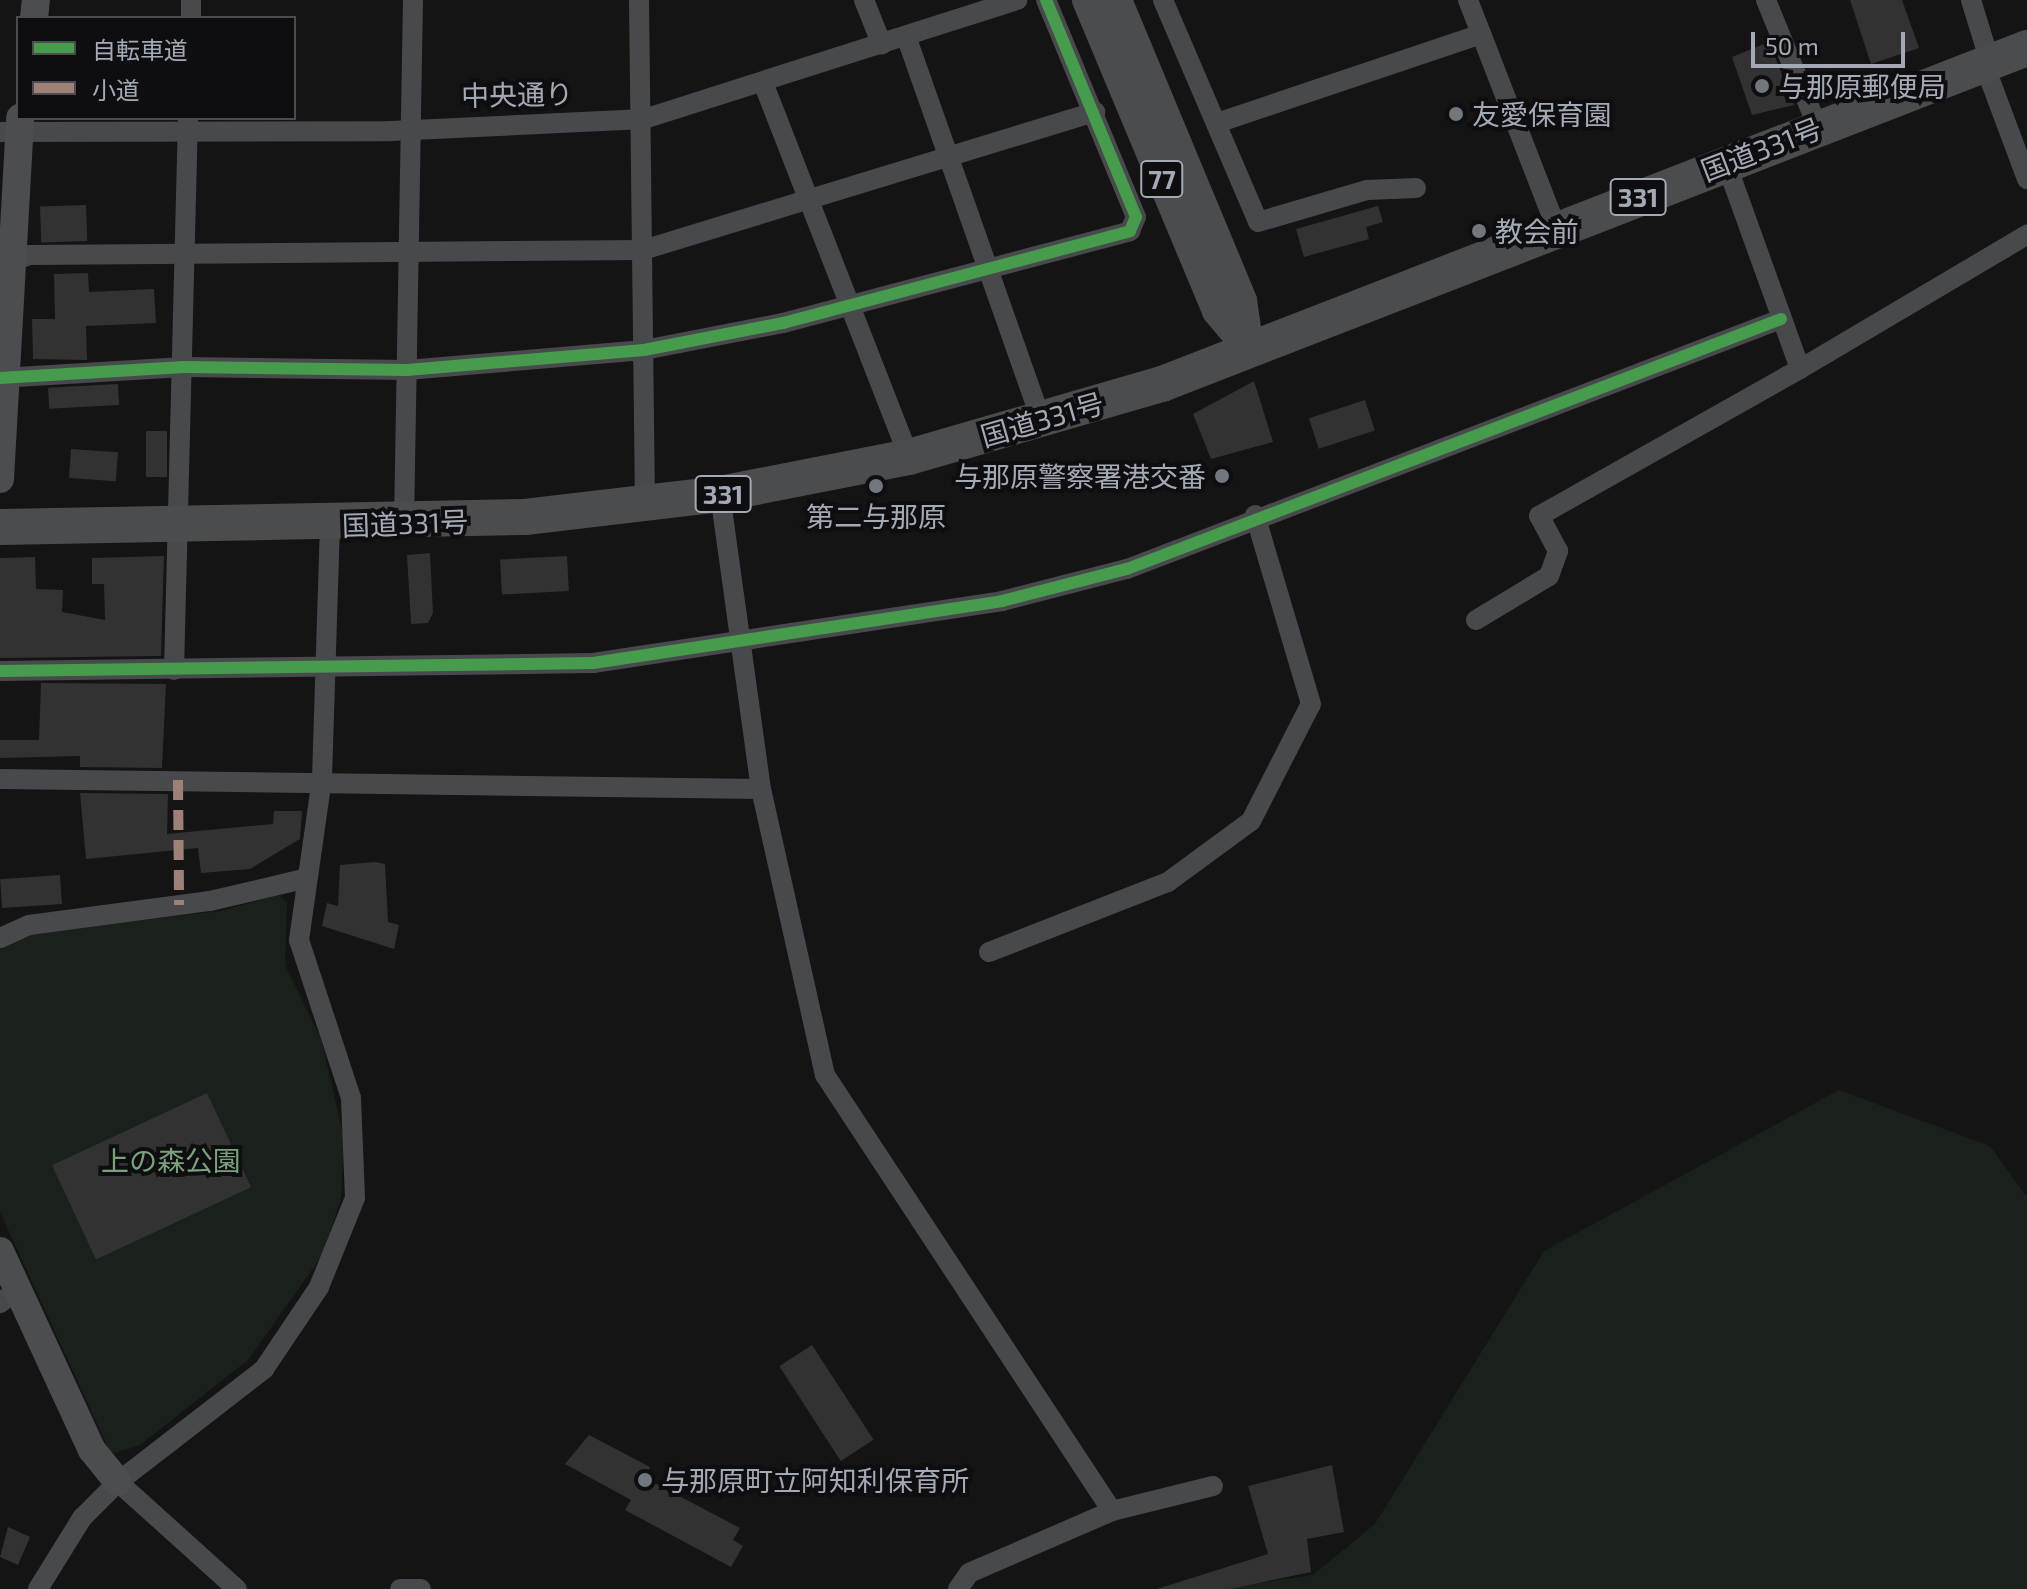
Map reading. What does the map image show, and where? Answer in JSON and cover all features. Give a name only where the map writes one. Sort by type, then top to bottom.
[{"type":"highway","name":"国道331号","points":[[0,527],[404,525],[645,504],[720,494],[909,457],[1041,420],[1250,350],[2027,48]]},
{"type":"main road","name":"77","points":[[1087,0],[1217,311],[1250,350]]},
{"type":"main road","name":"77","points":[[1117,0],[1242,301],[1250,350]]},
{"type":"street","points":[[404,525],[413,0]]},
{"type":"street","points":[[639,0],[644,119],[645,504]]},
{"type":"street","points":[[864,0],[882,45]]},
{"type":"street","name":"中央通り","points":[[12,127],[188,124],[412,128],[644,119],[764,85],[1017,0]]},
{"type":"street","points":[[1,378],[184,367],[407,370],[644,350],[853,304],[1130,231],[1136,217],[1046,0]]},
{"type":"street","points":[[1163,0],[1258,222],[1367,190],[1416,188]]},
{"type":"street","points":[[1468,0],[1557,229]]},
{"type":"street","points":[[1766,0],[1818,128]]},
{"type":"street","points":[[1971,0],[1987,63],[2027,179]]},
{"type":"street","points":[[1217,123],[1481,34]]},
{"type":"street","points":[[906,36],[1041,420]]},
{"type":"street","points":[[764,85],[853,304],[909,457]]},
{"type":"street","points":[[3,265],[29,255],[643,250],[808,195],[1095,112]]},
{"type":"street","points":[[174,670],[188,124]]},
{"type":"street","points":[[0,479],[3,265],[12,127]]},
{"type":"street","points":[[1726,163],[1800,369]]},
{"type":"street","points":[[1476,620],[1549,576],[1558,551],[1539,516],[1800,369],[2027,235]]},
{"type":"street","points":[[0,671],[326,671],[593,663],[1002,601],[1127,569],[1255,515],[1781,319]]},
{"type":"street","points":[[720,494],[761,789],[825,1075],[1112,1511]]},
{"type":"street","points":[[989,952],[1168,882],[1251,821],[1311,704],[1255,515]]},
{"type":"street","points":[[38,1589],[82,1518],[118,1482],[264,1369],[342,1243],[355,1198],[356,1134],[338,1052],[302,964],[304,879],[322,778],[330,526]]},
{"type":"street","points":[[0,779],[322,778],[441,789],[761,789]]},
{"type":"street","points":[[0,938],[29,925],[210,901],[304,879]]},
{"type":"street","points":[[0,1251],[9,1296],[92,1450],[118,1482],[237,1589]]},
{"type":"street","points":[[958,1589],[969,1573],[1112,1511],[1213,1486]]},
{"type":"street","points":[[400,1589],[421,1589]]},
{"type":"green space","name":"上の森公園","points":[[279,895],[287,903],[285,965],[321,1039],[344,1138],[341,1198],[323,1254],[248,1360],[140,1445],[111,1454],[0,1212],[0,949],[33,933],[220,911]]},
{"type":"green space","points":[[1839,1090],[1990,1146],[2027,1197],[2027,1589],[1220,1589],[1313,1575],[1375,1524],[1544,1251]]},
{"type":"building","points":[[1850,0],[1902,0],[1919,48],[1871,64]]},
{"type":"building","name":"与那原郵便局","points":[[1769,42],[1794,105],[1752,115],[1732,57]]},
{"type":"building","points":[[86,205],[87,241],[41,243],[40,207]]},
{"type":"building","points":[[1378,206],[1383,222],[1366,227],[1369,239],[1304,257],[1296,229]]},
{"type":"building","points":[[88,273],[89,292],[154,289],[156,323],[86,326],[87,360],[33,359],[32,319],[55,319],[54,274]]},
{"type":"building","points":[[1254,381],[1273,442],[1211,459],[1193,414]]},
{"type":"building","points":[[118,384],[119,405],[49,409],[48,388]]},
{"type":"building","points":[[1365,400],[1375,430],[1319,449],[1309,418]]},
{"type":"building","points":[[146,431],[167,431],[167,477],[146,477]]},
{"type":"building","points":[[71,449],[118,452],[116,481],[69,478]]},
{"type":"building","points":[[430,553],[433,613],[428,623],[411,624],[407,555]]},
{"type":"building","points":[[164,556],[161,656],[0,658],[0,558],[35,557],[36,589],[63,590],[62,612],[105,620],[104,584],[92,584],[92,558]]},
{"type":"building","points":[[567,556],[569,591],[502,594],[500,560]]},
{"type":"building","points":[[41,683],[166,684],[162,768],[80,767],[80,756],[0,758],[0,740],[39,740]]},
{"type":"building","points":[[80,793],[168,794],[167,834],[273,824],[274,811],[302,811],[300,839],[250,869],[201,873],[198,848],[86,859]]},
{"type":"building","points":[[385,864],[388,922],[399,925],[394,949],[322,926],[327,903],[338,906],[340,865]]},
{"type":"building","points":[[60,875],[62,904],[2,908],[0,879]]},
{"type":"building","points":[[207,1093],[251,1187],[96,1260],[52,1165]]},
{"type":"building","points":[[812,1345],[874,1440],[841,1461],[779,1366]]},
{"type":"building","points":[[589,1435],[650,1467],[645,1478],[740,1528],[733,1540],[743,1546],[731,1567],[625,1510],[631,1500],[565,1464]]},
{"type":"building","points":[[1332,1465],[1344,1532],[1307,1539],[1311,1572],[1230,1589],[1157,1589],[1268,1554],[1248,1486]]},
{"type":"building","points":[[8,1527],[30,1537],[18,1565],[0,1557]]},
{"type":"marked path","points":[[178,780],[179,905]]},
{"type":"cycle path","points":[[0,378],[184,367],[407,370],[644,350],[783,323],[1130,231],[1136,217],[1046,0]]},
{"type":"cycle path","points":[[0,671],[593,663],[1002,601],[1127,569],[1781,319]]},
{"type":"place","name":"与那原郵便局","points":[[1762,86]]},
{"type":"place","name":"友愛保育園","points":[[1456,114]]},
{"type":"place","name":"教会前","points":[[1479,231]]},
{"type":"place","name":"与那原警察署港交番","points":[[1222,476]]},
{"type":"place","name":"第二与那原","points":[[876,486]]},
{"type":"place","name":"与那原町立阿知利保育所","points":[[645,1480]]}]
